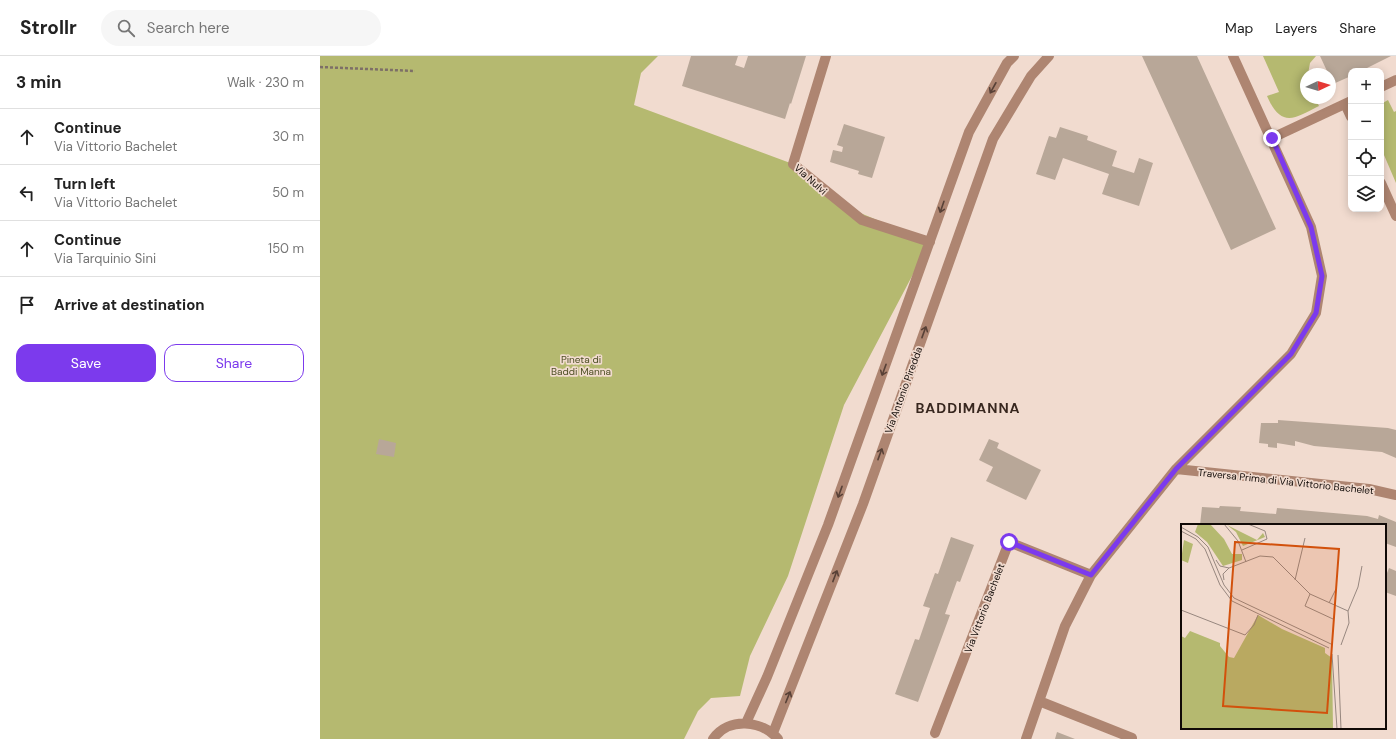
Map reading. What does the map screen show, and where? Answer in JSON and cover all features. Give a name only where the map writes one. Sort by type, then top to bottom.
[{"type":"street","name":"Via Nulvi","points":[[826,56],[793,164],[862,220],[930,242]]},
{"type":"street","points":[[746,723],[767,677],[828,525],[969,132],[1007,64],[1014,56]]},
{"type":"street","name":"Via Antonio Piredda","points":[[776,736],[863,504],[993,139],[1031,76],[1049,56]]},
{"type":"street","points":[[1026,739],[1065,626],[1091,575],[1176,469],[1291,354],[1316,313],[1322,276],[1311,227],[1272,138],[1233,56]]},
{"type":"street","points":[[1384,86],[1396,80]]},
{"type":"street","points":[[1272,138],[1348,103]]},
{"type":"street","points":[[1384,190],[1396,216]]},
{"type":"street","name":"Traversa Prima di Via Vittorio Bachelet","points":[[1176,469],[1369,489],[1396,494]]},
{"type":"street","name":"Via Vittorio Bachelet","points":[[935,733],[1009,542],[1091,575]]},
{"type":"street","points":[[1039,701],[1132,738]]},
{"type":"street","points":[[713,739],[724,729],[735,724],[746,723],[760,726],[776,736]]},
{"type":"path","points":[[320,67],[415,72]]},
{"type":"green space","name":"Pineta di Baddi Manna","points":[[320,56],[658,56],[641,73],[634,105],[793,164],[841,205],[930,242],[844,405],[788,576],[750,656],[740,696],[711,698],[698,711],[684,739],[320,739]]},
{"type":"green space","points":[[1263,56],[1316,56],[1310,63],[1309,68],[1300,68],[1300,104],[1318,104],[1319,106],[1295,117],[1283,117],[1272,106],[1267,96],[1279,92]]},
{"type":"green space","points":[[1388,100],[1394,112],[1396,111],[1396,183],[1384,155],[1384,102]]},
{"type":"building","points":[[691,56],[738,56],[735,65],[744,68],[748,56],[806,56],[785,119],[682,86]]},
{"type":"building","points":[[1142,56],[1197,56],[1276,229],[1231,250]]},
{"type":"building","points":[[1320,56],[1391,56],[1367,68],[1348,68],[1348,77],[1336,83],[1336,68],[1326,68]]},
{"type":"building","points":[[844,124],[885,137],[872,178],[858,174],[859,171],[830,162],[833,150],[842,152],[843,147],[837,145]]},
{"type":"building","points":[[1060,127],[1088,136],[1087,140],[1117,151],[1112,166],[1134,173],[1139,158],[1153,163],[1139,206],[1102,194],[1109,174],[1063,158],[1055,180],[1036,174],[1049,136],[1056,138]]},
{"type":"building","points":[[1278,420],[1388,428],[1396,430],[1396,458],[1382,452],[1314,446],[1295,441],[1295,446],[1277,443],[1277,448],[1268,447],[1268,444],[1259,443],[1261,423],[1278,423]]},
{"type":"building","points":[[379,439],[396,443],[394,457],[376,454]]},
{"type":"building","points":[[989,439],[999,443],[997,448],[1041,470],[1026,500],[986,481],[993,467],[979,460]]},
{"type":"building","points":[[1220,506],[1241,507],[1240,511],[1276,514],[1277,508],[1367,516],[1378,519],[1379,515],[1396,522],[1396,547],[1386,543],[1386,524],[1200,524],[1202,507],[1219,508]]},
{"type":"building","points":[[951,537],[974,545],[960,582],[957,581],[945,614],[950,615],[918,702],[895,694],[915,639],[919,640],[930,608],[923,606],[935,573],[938,574]]},
{"type":"building","points":[[1389,568],[1396,571],[1396,596],[1386,592],[1386,576]]},
{"type":"building","points":[[1057,732],[1075,739],[1055,739]]},
{"type":"district","name":"BADDIMANNA","points":[[968,408]]},
{"type":"route","points":[[1009,542],[1091,575],[1176,469],[1291,354],[1316,313],[1322,276],[1311,227],[1272,138]]}]
